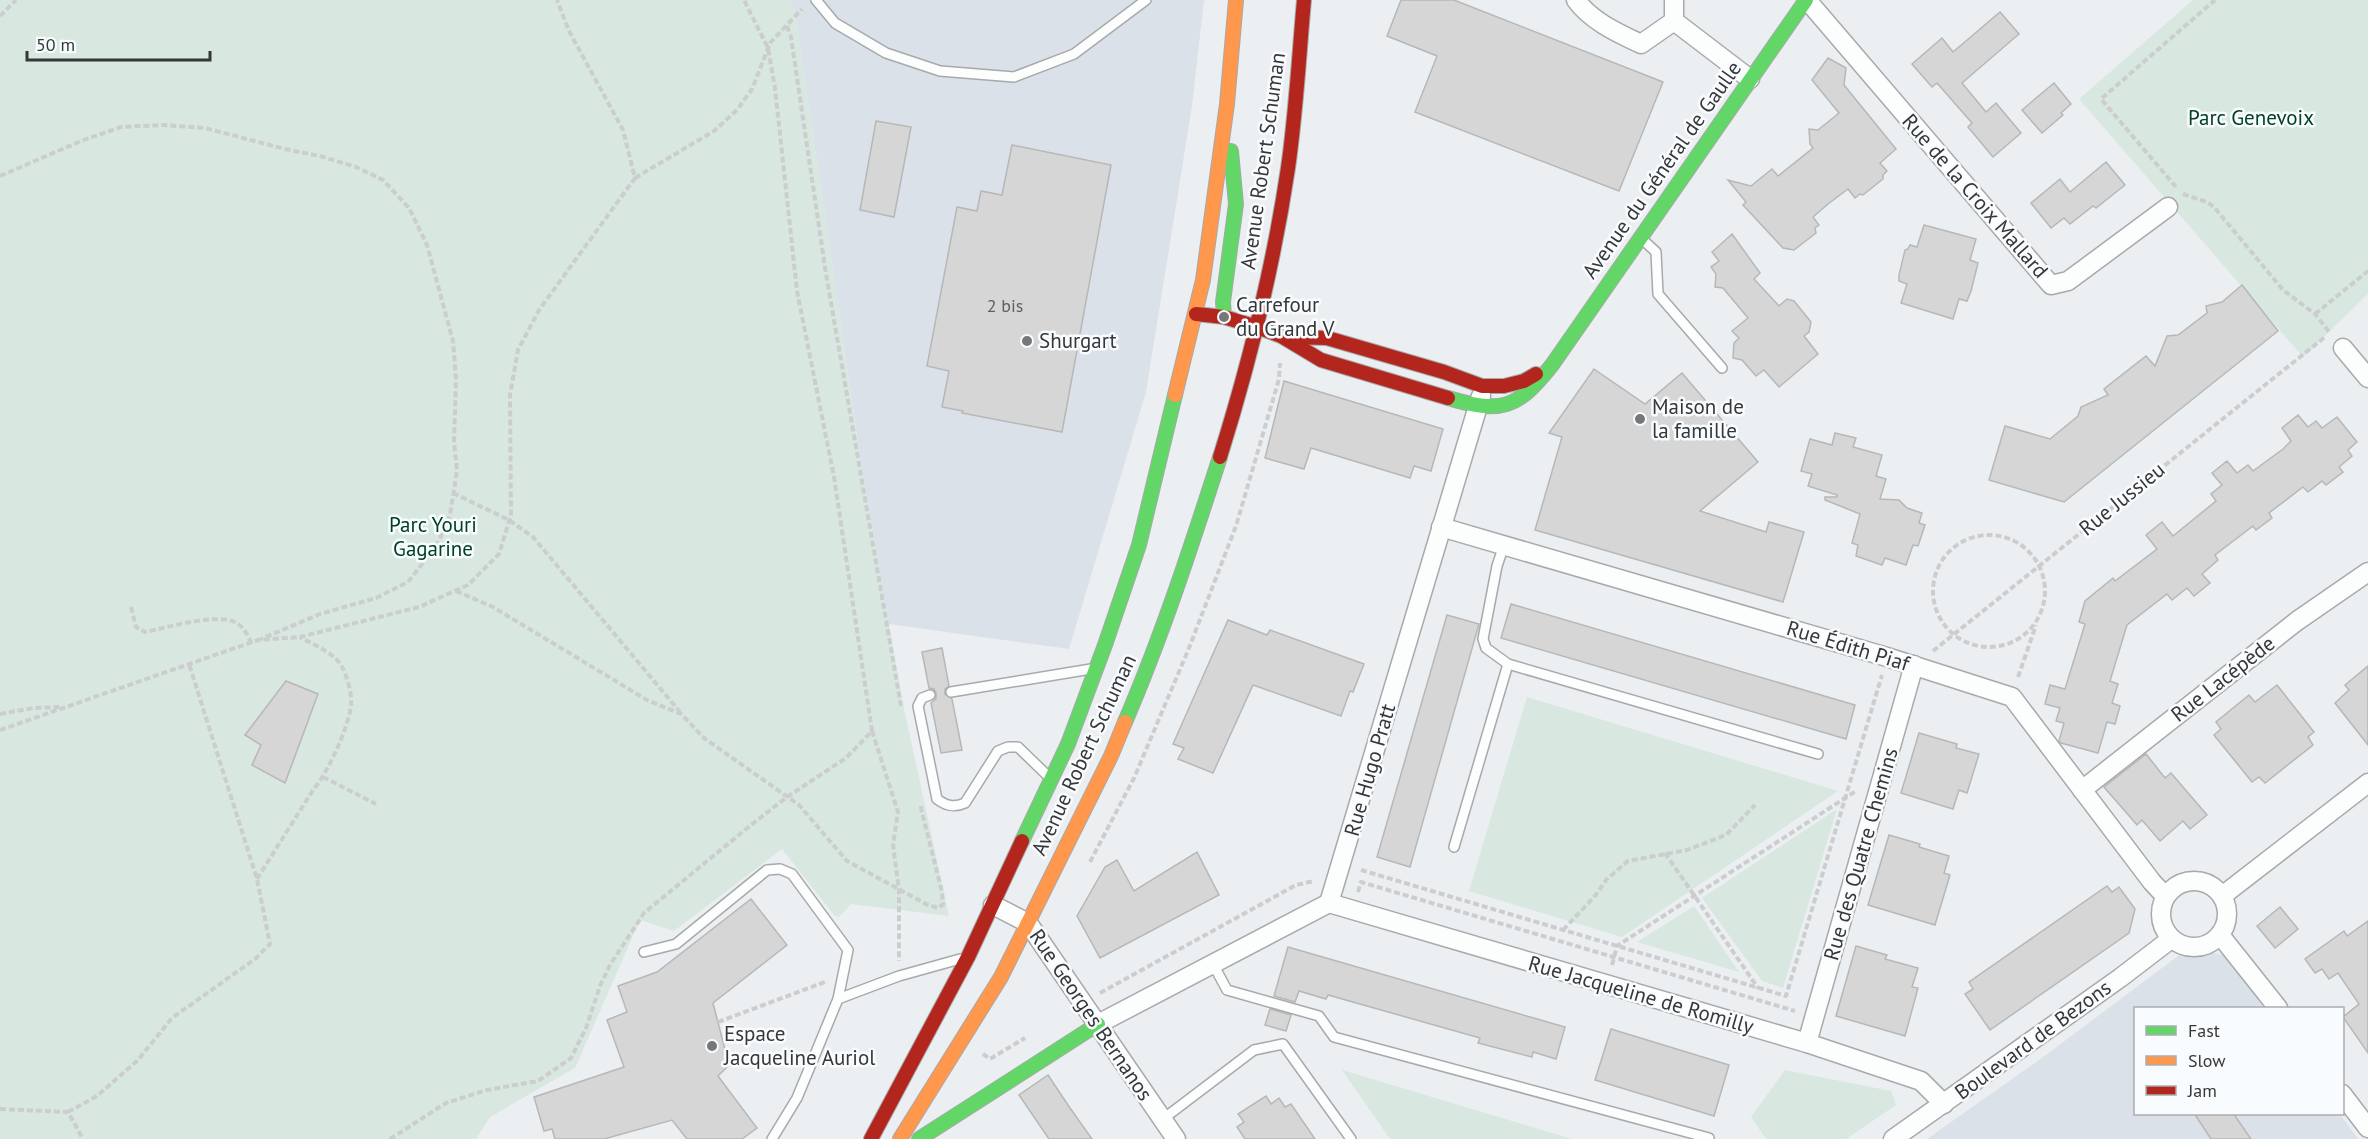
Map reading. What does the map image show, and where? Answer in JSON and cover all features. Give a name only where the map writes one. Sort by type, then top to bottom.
[{"type":"main road","name":"Avenue Robert Schuman","points":[[871,1139],[968,957],[1052,780],[1096,668],[1138,545],[1203,280],[1227,104],[1236,0]]},
{"type":"main road","name":"Avenue Robert Schuman","points":[[900,1139],[1000,977],[1111,756],[1151,662],[1190,551],[1246,374],[1267,288],[1288,167],[1304,0]]},
{"type":"main road","name":"Avenue du Général de Gaulle","points":[[1257,327],[1281,336],[1321,360],[1479,407],[1505,406],[1529,394],[1552,365],[1806,0]]},
{"type":"main road","points":[[1224,317],[1223,303],[1236,204],[1227,104]]},
{"type":"main road","points":[[1196,314],[1224,317],[1257,327]]},
{"type":"main road","name":"Avenue du Général de Gaulle","points":[[1281,336],[1327,338],[1444,372],[1482,386],[1504,386],[1524,381],[1552,365]]},
{"type":"main road","points":[[919,1139],[1098,1024]]},
{"type":"street","points":[[1576,0],[1583,10],[1620,34],[1641,44],[1674,21]]},
{"type":"street","points":[[1674,0],[1674,21]]},
{"type":"street","name":"Rue de la Croix Mallard","points":[[1806,0],[2051,285],[2068,281],[2168,207]]},
{"type":"street","points":[[1674,21],[1750,79]]},
{"type":"street","points":[[2343,348],[2368,378]]},
{"type":"street","name":"Rue Hugo Pratt","points":[[1329,903],[1479,407],[1482,386]]},
{"type":"street","name":"Rue Édith Piaf","points":[[1441,527],[1914,665],[2012,697]]},
{"type":"street","name":"Rue Lacépède","points":[[2082,790],[2297,621],[2368,572]]},
{"type":"street","name":"Rue des Quatre Chemins","points":[[1807,1043],[1914,665]]},
{"type":"street","points":[[2012,697],[2165,896]]},
{"type":"street","points":[[2222,896],[2368,783]]},
{"type":"street","points":[[2193,880],[2205,882],[2214,887],[2222,896],[2226,903],[2227,920],[2220,935],[2212,942],[2202,947],[2180,945],[2165,932],[2160,914],[2165,896],[2183,882],[2193,880]]},
{"type":"street","points":[[1098,1024],[1329,903]]},
{"type":"street","name":"Rue Jacqueline de Romilly","points":[[1329,903],[1807,1043],[1921,1081],[1944,1104]]},
{"type":"street","name":"Rue Georges Bernanos","points":[[993,905],[1028,923],[1176,1139]]},
{"type":"street","points":[[2220,935],[2277,1007]]},
{"type":"street","name":"Boulevard de Bezons","points":[[1893,1139],[2171,939]]},
{"type":"street","points":[[2344,1095],[2368,1128]]},
{"type":"lane","points":[[816,0],[835,23],[885,53],[940,71],[1014,77],[1074,54],[1146,0]]},
{"type":"lane","points":[[1640,237],[1656,252],[1658,294],[1722,368]]},
{"type":"lane","points":[[1503,545],[1483,639],[1486,648],[1508,664],[1818,754]]},
{"type":"lane","points":[[1454,847],[1508,664]]},
{"type":"lane","points":[[951,692],[1096,668]]},
{"type":"lane","points":[[930,695],[922,698],[918,706],[937,799],[942,803],[954,806],[964,803],[998,751],[1008,747],[1018,747],[1052,780]]},
{"type":"lane","points":[[644,952],[676,944],[766,870],[780,868],[792,874],[848,950],[838,999],[797,1098],[772,1139]]},
{"type":"lane","points":[[838,999],[899,976],[968,957]]},
{"type":"lane","points":[[1213,964],[1227,990],[1319,1016],[1334,1037],[1709,1138]]},
{"type":"lane","points":[[1163,1119],[1254,1050],[1283,1044],[1351,1139]]},
{"type":"path","points":[[0,16],[16,0]]},
{"type":"path","points":[[557,0],[569,31],[623,130],[635,178]]},
{"type":"path","points":[[744,0],[768,48],[776,88],[797,291],[834,477],[872,731],[898,812],[893,845],[899,890],[899,976]]},
{"type":"path","points":[[2215,0],[2101,99],[2182,194],[2207,202],[2214,207],[2283,290],[2315,314],[2343,348]]},
{"type":"path","points":[[258,640],[300,638],[419,607],[468,585],[499,554],[509,520],[510,395],[518,350],[539,310],[635,178],[714,131],[736,110],[752,89],[768,48],[803,9]]},
{"type":"path","points":[[787,26],[791,37],[826,274],[902,714]]},
{"type":"path","points":[[0,176],[81,141],[121,127],[164,125],[205,128],[320,156],[356,167],[383,180],[409,208],[426,245],[453,341],[456,379],[454,442],[457,471],[450,515],[437,545],[408,582],[376,598],[320,614],[251,643],[0,730]]},
{"type":"path","points":[[2315,314],[2368,271]]},
{"type":"path","name":"Rue Jussieu","points":[[1914,665],[2330,333]]},
{"type":"path","points":[[453,493],[509,520],[533,537],[681,714],[704,738],[799,805],[847,861],[928,905],[939,908],[943,904],[942,892],[918,794]]},
{"type":"path","points":[[2012,697],[2044,603],[2045,584],[2040,565],[2029,551],[2014,540],[1997,535],[1979,536],[1962,542],[1947,553],[1938,568],[1933,586],[1934,604],[1942,621],[1953,634],[1970,644],[1988,648],[2008,645],[2024,636],[2037,621]]},
{"type":"path","points":[[456,591],[493,607],[647,700],[681,714]]},
{"type":"path","points":[[131,607],[136,627],[146,632],[217,618],[236,622],[246,632],[251,643]]},
{"type":"path","points":[[257,879],[307,799],[324,777],[341,738],[351,704],[342,666],[330,654],[300,638]]},
{"type":"path","points":[[1084,1002],[1296,885],[1340,870],[1563,930],[1786,996],[1887,657]]},
{"type":"path","points":[[0,1109],[68,1112],[97,1096],[138,1060],[172,1018],[255,959],[270,944],[257,879],[189,664]]},
{"type":"path","points":[[0,714],[33,708],[66,707]]},
{"type":"path","points":[[390,1139],[446,1103],[487,1090],[538,1080],[571,1058],[586,1028],[600,986],[624,942],[644,913],[787,798],[846,758],[872,731]]},
{"type":"path","points":[[324,777],[376,804]]},
{"type":"path","points":[[1606,984],[1617,946],[1862,786],[1859,798]]},
{"type":"path","points":[[1563,930],[1595,896],[1607,879],[1628,861],[1687,850],[1726,836],[1755,806]]},
{"type":"path","points":[[1665,853],[1758,988]]},
{"type":"path","points":[[1340,870],[1361,882],[1798,1012]]},
{"type":"path","points":[[1352,910],[1361,882]]},
{"type":"path","points":[[718,1022],[843,975]]},
{"type":"path","points":[[979,1051],[990,1059],[1028,1036]]},
{"type":"path","points":[[68,1112],[83,1139]]},
{"type":"shaded area","points":[[790,0],[1204,0],[1192,106],[1146,392],[1069,649],[889,624],[862,469],[795,12]]},
{"type":"shaded area","points":[[2186,950],[2220,954],[2227,957],[2263,1007],[2134,1007],[2134,1115],[2341,1115],[2358,1139],[1927,1139],[2046,1055]]},
{"type":"green space","name":"Parc Youri Gagarine","points":[[0,0],[790,0],[795,12],[862,469],[903,704],[949,916],[851,904],[839,917],[834,915],[782,849],[674,931],[640,920],[575,1068],[490,1117],[476,1139],[0,1139]]},
{"type":"green space","name":"Parc Genevoix","points":[[2193,0],[2368,0],[2368,294],[2303,357],[2079,99]]},
{"type":"green space","points":[[1527,697],[1838,791],[1622,937],[1469,891]]},
{"type":"green space","points":[[1837,809],[1783,988],[1762,981],[1702,898]]},
{"type":"green space","points":[[1694,906],[1739,972],[1637,942]]},
{"type":"green space","points":[[1342,1070],[1572,1139],[1390,1139]]},
{"type":"green space","points":[[1785,1070],[1891,1091],[1896,1105],[1846,1139],[1766,1139],[1751,1117]]},
{"type":"building","points":[[1401,0],[1454,0],[1663,82],[1619,191],[1415,112],[1437,56],[1387,36]]},
{"type":"building","points":[[2000,12],[2019,34],[1962,83],[1986,112],[1996,103],[2021,133],[1993,157],[1968,127],[1972,123],[1937,83],[1932,87],[1912,64],[1942,38],[1953,52]]},
{"type":"building","points":[[1828,58],[1846,68],[1844,85],[1896,149],[1880,163],[1887,171],[1883,179],[1863,195],[1860,194],[1855,198],[1848,189],[1813,217],[1819,225],[1815,228],[1816,233],[1794,250],[1783,248],[1743,205],[1746,202],[1728,180],[1751,186],[1772,169],[1778,176],[1813,148],[1810,144],[1809,129],[1818,130],[1839,113],[1812,80]]},
{"type":"building","points":[[2054,83],[2071,104],[2061,113],[2063,115],[2042,133],[2022,110]]},
{"type":"building","points":[[876,121],[911,127],[894,217],[860,210]]},
{"type":"building","name":"Shurgart","points":[[1012,145],[1111,165],[1062,432],[942,407],[949,371],[927,366],[957,207],[977,211],[981,191],[1002,195]]},
{"type":"building","points":[[2106,162],[2125,185],[2096,208],[2093,206],[2070,224],[2064,218],[2051,228],[2031,203],[2060,179],[2070,192]]},
{"type":"building","points":[[1924,225],[1976,239],[1970,260],[1978,263],[1971,291],[1967,301],[1959,299],[1953,319],[1901,303],[1907,284],[1899,281],[1905,250],[1910,245],[1917,247]]},
{"type":"building","points":[[1732,234],[1760,273],[1754,279],[1779,306],[1787,299],[1794,301],[1811,322],[1809,332],[1804,336],[1818,354],[1779,387],[1764,370],[1756,376],[1742,360],[1733,358],[1734,343],[1739,338],[1732,331],[1748,318],[1723,288],[1715,287],[1716,274],[1711,267],[1719,261],[1712,252]]},
{"type":"building","points":[[2242,285],[2278,331],[2064,502],[1989,480],[2005,426],[2050,439],[2078,416],[2081,407],[2108,395],[2104,389],[2146,356],[2155,366],[2167,336],[2178,335],[2207,313],[2206,306],[2222,302]]},
{"type":"building","points":[[1594,369],[1645,404],[1682,373],[1758,462],[1700,511],[1766,532],[1769,522],[1804,532],[1783,602],[1535,530],[1562,437],[1549,433]]},
{"type":"building","points":[[1284,381],[1443,429],[1431,471],[1414,466],[1410,478],[1311,448],[1304,469],[1265,458]]},
{"type":"building","points":[[2298,415],[2308,427],[2316,421],[2322,428],[2337,417],[2357,442],[2348,450],[2352,456],[2339,467],[2343,472],[2326,485],[2322,481],[2308,492],[2303,487],[2269,513],[2272,518],[2256,530],[2253,526],[2215,555],[2218,560],[2202,574],[2210,583],[2194,596],[2187,588],[2172,600],[2167,594],[2127,625],[2110,681],[2118,684],[2112,703],[2120,706],[2115,724],[2107,722],[2098,753],[2061,743],[2059,741],[2064,723],[2056,721],[2060,708],[2045,704],[2050,685],[2065,689],[2085,624],[2079,622],[2085,601],[2113,578],[2115,581],[2157,549],[2146,535],[2162,522],[2173,536],[2216,501],[2211,494],[2222,485],[2212,473],[2227,461],[2237,473],[2248,465],[2253,471],[2283,449],[2291,441],[2282,428]]},
{"type":"building","points":[[1835,433],[1856,438],[1853,447],[1882,455],[1876,476],[1886,479],[1880,499],[1899,500],[1907,508],[1922,513],[1919,523],[1925,525],[1918,546],[1913,545],[1906,565],[1885,558],[1882,565],[1856,556],[1858,545],[1852,543],[1860,514],[1825,500],[1825,497],[1837,497],[1837,495],[1808,486],[1812,474],[1801,471],[1810,439],[1832,445]]},
{"type":"building","points":[[1511,604],[1855,705],[1846,739],[1501,638]]},
{"type":"building","points":[[1447,615],[1479,624],[1410,867],[1377,857]]},
{"type":"building","points":[[1228,620],[1267,635],[1270,630],[1364,664],[1353,692],[1350,691],[1341,716],[1253,685],[1213,773],[1178,759],[1184,748],[1173,744]]},
{"type":"building","points":[[942,648],[949,686],[945,689],[945,694],[952,699],[962,750],[941,753],[931,703],[936,699],[936,693],[934,689],[929,688],[922,652]]},
{"type":"building","points":[[2368,666],[2368,745],[2335,703],[2349,690],[2345,685]]},
{"type":"building","points":[[286,681],[318,694],[285,783],[252,765],[261,745],[245,735]]},
{"type":"building","points":[[2277,685],[2314,732],[2308,737],[2313,745],[2265,783],[2259,777],[2252,782],[2214,735],[2221,729],[2216,722],[2249,695],[2255,702]]},
{"type":"building","points":[[1919,733],[1957,744],[1956,748],[1979,754],[1967,793],[1959,790],[1953,809],[1901,793]]},
{"type":"building","points":[[2146,754],[2165,778],[2171,773],[2207,815],[2190,829],[2183,821],[2160,841],[2142,820],[2137,825],[2104,787]]},
{"type":"building","points":[[1889,835],[1949,856],[1944,873],[1950,875],[1935,925],[1868,905]]},
{"type":"building","points":[[1197,852],[1219,895],[1100,958],[1077,916],[1105,867],[1117,860],[1134,891]]},
{"type":"building","points":[[2107,886],[2112,892],[2119,887],[2135,909],[2129,933],[1990,1030],[1965,994],[1973,989],[1969,982]]},
{"type":"building","points":[[751,899],[787,945],[713,1003],[729,1065],[718,1076],[757,1128],[742,1139],[687,1139],[672,1120],[604,1139],[555,1139],[552,1129],[544,1131],[534,1097],[624,1067],[607,1020],[627,1012],[618,986],[657,972]]},
{"type":"building","points":[[2280,907],[2298,929],[2275,948],[2257,926]]},
{"type":"building","points":[[2368,921],[2368,1053],[2344,1018],[2359,1004],[2338,973],[2329,979],[2322,969],[2315,973],[2305,959],[2344,931],[2347,936]]},
{"type":"building","points":[[1856,946],[1887,955],[1885,959],[1918,968],[1912,987],[1918,988],[1905,1036],[1836,1016]]},
{"type":"building","points":[[1288,947],[1565,1027],[1556,1059],[1533,1052],[1532,1057],[1478,1043],[1480,1038],[1328,995],[1326,999],[1299,991],[1295,1002],[1274,996]]},
{"type":"building","points":[[1270,1009],[1291,1015],[1286,1031],[1265,1025]]},
{"type":"building","points":[[1611,1029],[1729,1065],[1714,1116],[1595,1080]]},
{"type":"building","points":[[1048,1075],[1092,1139],[1049,1139],[1019,1095]]},
{"type":"building","points":[[1266,1096],[1271,1104],[1279,1098],[1285,1107],[1291,1104],[1315,1139],[1245,1139],[1237,1127],[1244,1122],[1238,1114]]},
{"type":"building","points":[[2195,1115],[2234,1115],[2251,1139],[2211,1139]]},
{"type":"traffic: fast","points":[[1448,398],[1482,406],[1507,404],[1518,399],[1540,380],[1806,0]]},
{"type":"traffic: fast","points":[[1224,317],[1223,302],[1236,204],[1231,151]]},
{"type":"traffic: fast","points":[[1022,841],[1068,744],[1105,645],[1139,545],[1175,395]]},
{"type":"traffic: fast","points":[[1125,722],[1164,624],[1220,457]]},
{"type":"traffic: fast","points":[[919,1139],[1098,1024]]},
{"type":"traffic: slow","points":[[1175,395],[1203,280],[1227,104],[1236,0]]},
{"type":"traffic: slow","points":[[900,1139],[1001,977],[1111,756],[1125,722]]},
{"type":"traffic: jam","points":[[1220,457],[1251,350],[1282,205],[1291,147],[1304,0]]},
{"type":"traffic: jam","points":[[1196,314],[1224,317],[1257,327],[1281,336],[1321,360],[1448,398]]},
{"type":"traffic: jam","points":[[1287,337],[1327,338],[1444,372],[1482,386],[1504,386],[1524,381],[1536,374]]},
{"type":"traffic: jam","points":[[871,1139],[968,957],[1022,841]]},
{"type":"place","name":"Carrefour du Grand V","points":[[1224,317]]},
{"type":"place","name":"Shurgart","points":[[1027,341]]},
{"type":"place","name":"Maison de la famille","points":[[1640,419]]},
{"type":"place","name":"Espace Jacqueline Auriol","points":[[712,1046]]}]
